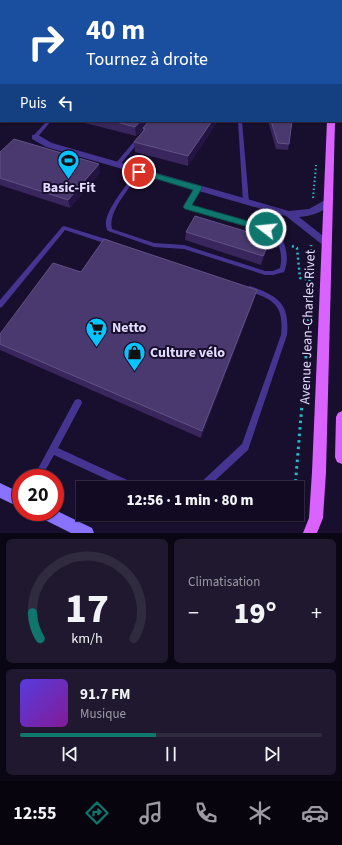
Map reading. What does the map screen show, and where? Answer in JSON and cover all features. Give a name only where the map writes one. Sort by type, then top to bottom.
[{"type":"main road","name":"Avenue Jean-Charles Rivet","points":[[310,533],[316,518],[319,472],[331,122]]},
{"type":"main road","points":[[342,417],[342,457]]},
{"type":"main road","points":[[0,490],[12,496]]},
{"type":"main road","points":[[62,521],[87,533]]},
{"type":"street","points":[[35,137],[49,145],[289,214],[308,214],[318,210],[328,202]]},
{"type":"street","points":[[289,214],[327,243]]},
{"type":"lane","points":[[35,137],[49,122]]},
{"type":"lane","points":[[240,122],[246,202]]},
{"type":"lane","points":[[117,165],[144,132]]},
{"type":"lane","points":[[139,172],[111,212],[108,225],[110,230],[154,245],[184,247],[265,273],[273,273],[282,270],[284,262],[277,236],[272,232],[188,207],[198,188]]},
{"type":"lane","points":[[0,304],[64,228],[116,245]]},
{"type":"lane","points":[[209,481],[245,447],[284,335],[286,322],[284,312],[275,300],[266,294],[244,287]]},
{"type":"lane","points":[[42,469],[78,403]]},
{"type":"lane","points":[[53,450],[120,481]]},
{"type":"path","points":[[312,212],[316,161]]},
{"type":"path","points":[[296,481],[302,427],[310,280],[311,231]]},
{"type":"path","points":[[280,245],[291,245],[297,248],[300,278],[310,280]]},
{"type":"building","points":[[117,122],[139,122],[135,127]]},
{"type":"building","points":[[148,122],[211,122],[188,156],[134,142],[145,129],[143,128]]},
{"type":"building","points":[[271,122],[292,122],[289,144],[278,143]]},
{"type":"building","points":[[14,139],[99,164],[68,200],[0,178],[0,152]]},
{"type":"building","points":[[195,216],[271,239],[263,256],[186,232]]},
{"type":"building","points":[[104,239],[257,290],[202,431],[0,344],[0,334],[53,263],[81,272]]},
{"type":"place","name":"Basic-Fit","points":[[69,180]]},
{"type":"place","name":"Netto","points":[[96,348]]},
{"type":"place","name":"Culture vélo","points":[[135,372]]},
{"type":"route","points":[[139,172],[198,188],[188,207],[266,229]]}]
